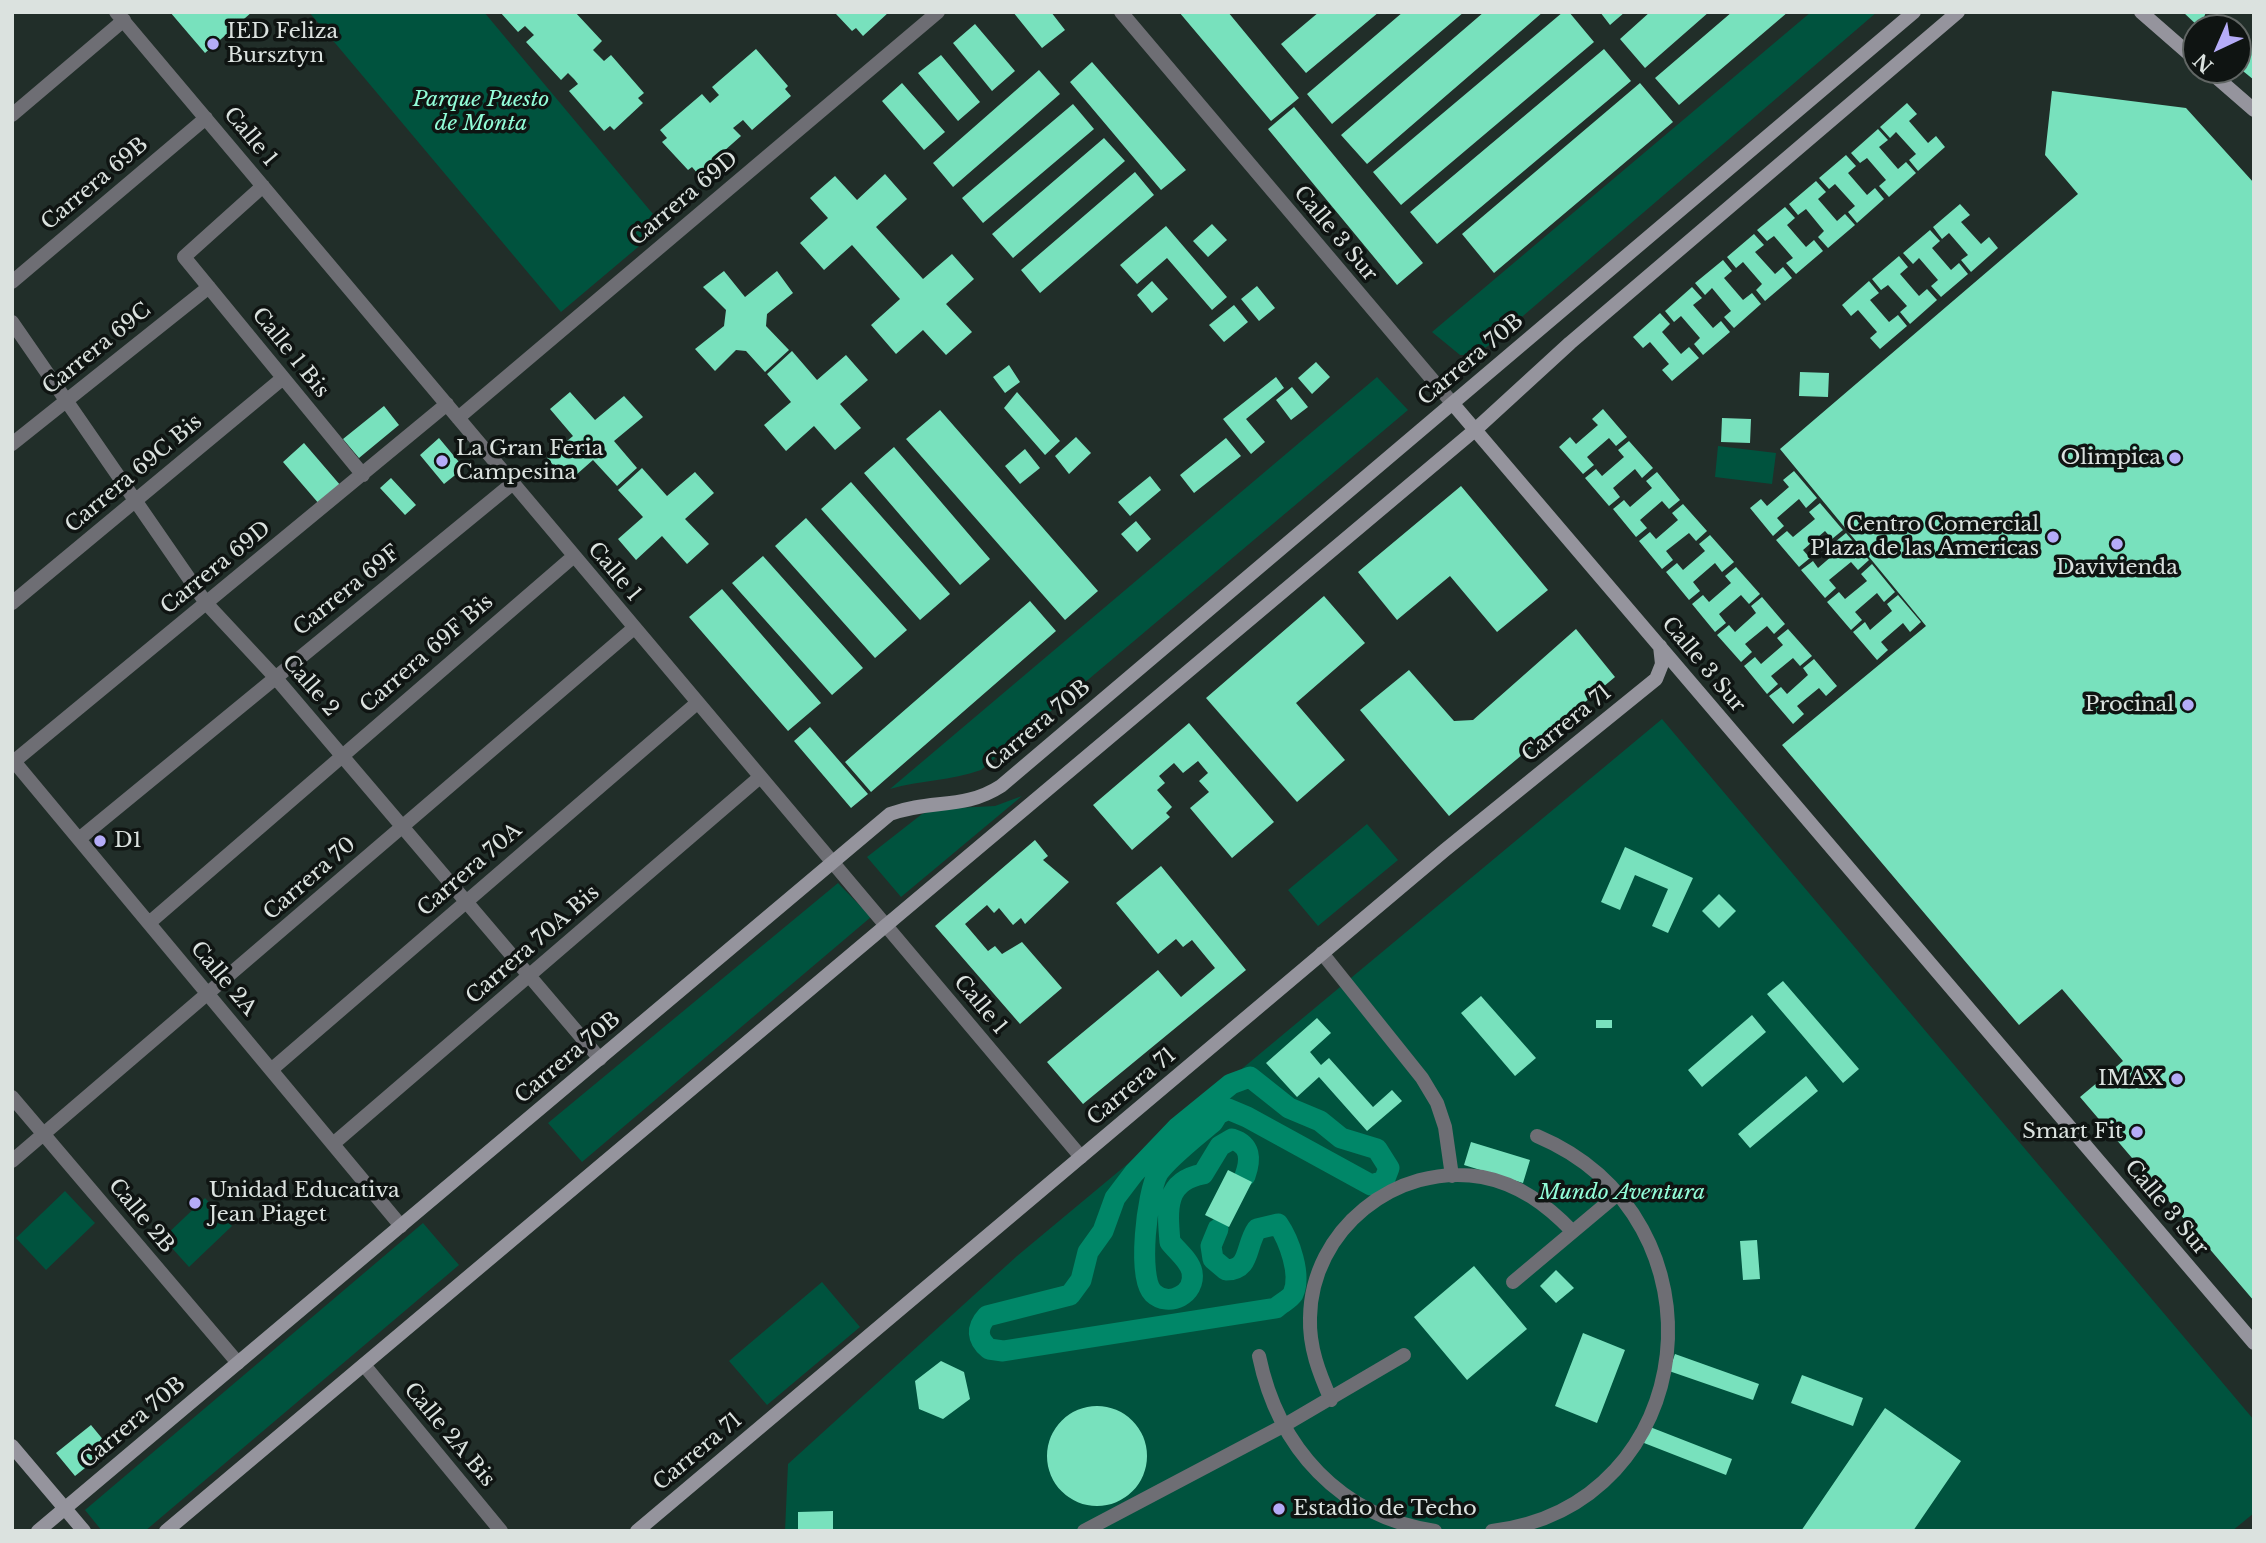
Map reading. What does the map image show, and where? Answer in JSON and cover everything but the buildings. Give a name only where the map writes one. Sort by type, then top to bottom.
[{"type":"street","name":"Carrera 69D","points":[[458,418],[938,12]]},
{"type":"street","name":"Calle 3 Sur","points":[[1121,12],[2254,1343]]},
{"type":"street","name":"Carrera 70B","points":[[38,1531],[890,814],[910,806],[965,803],[985,797],[1001,786],[1914,12]]},
{"type":"street","points":[[166,1531],[1475,430],[1570,344],[1958,12]]},
{"type":"street","points":[[2141,12],[2182,48]]},
{"type":"street","name":"Calle 1","points":[[120,16],[1081,1157]]},
{"type":"street","points":[[12,115],[120,16]]},
{"type":"street","points":[[2224,84],[2254,110]]},
{"type":"street","name":"Carrera 69B","points":[[12,282],[206,118]]},
{"type":"street","name":"Calle 1 Bis","points":[[264,186],[184,257],[363,475]]},
{"type":"street","name":"Carrera 69C","points":[[12,444],[209,287]]},
{"type":"street","name":"Calle 2","points":[[12,322],[206,603],[275,677],[600,1059]]},
{"type":"street","name":"Carrera 69C Bis","points":[[12,603],[283,378]]},
{"type":"street","name":"Carrera 69D","points":[[13,761],[447,404]]},
{"type":"street","name":"Carrera 69F","points":[[79,839],[513,483]]},
{"type":"street","name":"Carrera 69F Bis","points":[[149,923],[574,556]]},
{"type":"street","name":"Carrera 70","points":[[12,1161],[634,628]]},
{"type":"street","points":[[1660,646],[1662,664],[1656,678],[1671,677],[1691,684]]},
{"type":"street","name":"Carrera 71","points":[[637,1531],[1322,953],[1656,678]]},
{"type":"street","name":"Carrera 70A","points":[[271,1070],[698,703]]},
{"type":"street","name":"Calle 2A","points":[[13,761],[401,1226]]},
{"type":"street","name":"Carrera 70A Bis","points":[[333,1144],[760,777]]},
{"type":"street","points":[[1322,953],[1422,1078],[1437,1103],[1445,1127],[1452,1175]]},
{"type":"street","name":"Calle 2B","points":[[12,1097],[238,1363]]},
{"type":"street","points":[[1492,1531],[1532,1522],[1584,1495],[1626,1454],[1655,1404],[1664,1374],[1669,1333],[1664,1283],[1643,1229],[1619,1193],[1589,1165],[1537,1136]]},
{"type":"street","points":[[1331,1400],[1317,1368],[1310,1317],[1313,1290],[1333,1242],[1368,1204],[1391,1190],[1415,1181],[1452,1175],[1483,1177],[1522,1191],[1548,1208],[1572,1231]]},
{"type":"street","points":[[1513,1282],[1619,1193]]},
{"type":"street","points":[[1084,1531],[1331,1400],[1404,1355]]},
{"type":"street","points":[[1259,1356],[1269,1395],[1283,1426],[1315,1469],[1353,1501],[1398,1522],[1435,1531]]},
{"type":"street","name":"Calle 2A Bis","points":[[364,1365],[501,1531]]},
{"type":"street","points":[[12,1446],[84,1531]]},
{"type":"green space","name":"Parque Puesto de Monta","points":[[309,12],[484,12],[663,226],[561,312]]},
{"type":"green space","points":[[1811,12],[1877,12],[1488,346],[1472,355],[1460,355],[1432,332]]},
{"type":"green space","points":[[1377,377],[1408,410],[981,770],[890,789]]},
{"type":"green space","points":[[1718,446],[1776,453],[1772,484],[1715,477]]},
{"type":"green space","name":"Mundo Aventura","points":[[1662,719],[2254,1420],[2254,1513],[2232,1531],[785,1531],[788,1464],[1017,1256]]},
{"type":"green space","points":[[1022,796],[901,897],[867,857],[922,814],[937,809],[995,806]]},
{"type":"green space","points":[[1367,824],[1398,860],[1318,926],[1288,890]]},
{"type":"green space","points":[[838,883],[871,917],[582,1162],[548,1123]]},
{"type":"green space","points":[[65,1191],[95,1223],[46,1270],[16,1238]]},
{"type":"green space","points":[[205,1198],[232,1226],[189,1267],[163,1238]]},
{"type":"green space","points":[[423,1223],[459,1265],[145,1531],[102,1531],[85,1510]]},
{"type":"green space","points":[[822,1282],[860,1327],[767,1405],[729,1361]]},
{"type":"waterway","points":[[1218,1229],[1211,1246],[1213,1259],[1226,1270],[1234,1269],[1244,1262],[1257,1229],[1278,1224],[1290,1248],[1295,1268],[1293,1294],[1276,1308],[1003,1351],[989,1349],[980,1337],[981,1325],[987,1316],[1070,1295],[1081,1280],[1088,1252],[1103,1231],[1115,1198],[1134,1173],[1177,1128],[1231,1084],[1250,1077],[1289,1108],[1320,1121],[1341,1138],[1377,1149],[1389,1168],[1384,1181],[1371,1185],[1247,1117],[1228,1109],[1218,1114],[1213,1122],[1163,1167],[1154,1183],[1145,1235],[1145,1271],[1153,1293],[1159,1297],[1173,1299],[1186,1292],[1192,1280],[1189,1264],[1170,1242],[1169,1207],[1175,1190],[1181,1183],[1203,1174],[1220,1146],[1232,1139],[1243,1145],[1248,1153],[1245,1176]]},
{"type":"place","name":"IED Feliza Bursztyn","points":[[213,44]]},
{"type":"place","name":"Olimpica","points":[[2175,458]]},
{"type":"place","name":"La Gran Feria Campesina","points":[[442,461]]},
{"type":"place","name":"Centro Comercial Plaza de las Americas","points":[[2053,537]]},
{"type":"place","name":"Davivienda","points":[[2117,544]]},
{"type":"place","name":"Procinal","points":[[2188,705]]},
{"type":"place","name":"D1","points":[[100,841]]},
{"type":"place","name":"IMAX","points":[[2177,1079]]},
{"type":"place","name":"Smart Fit","points":[[2137,1132]]},
{"type":"place","name":"Unidad Educativa Jean Piaget","points":[[195,1203]]},
{"type":"place","name":"Estadio de Techo","points":[[1279,1509]]}]
